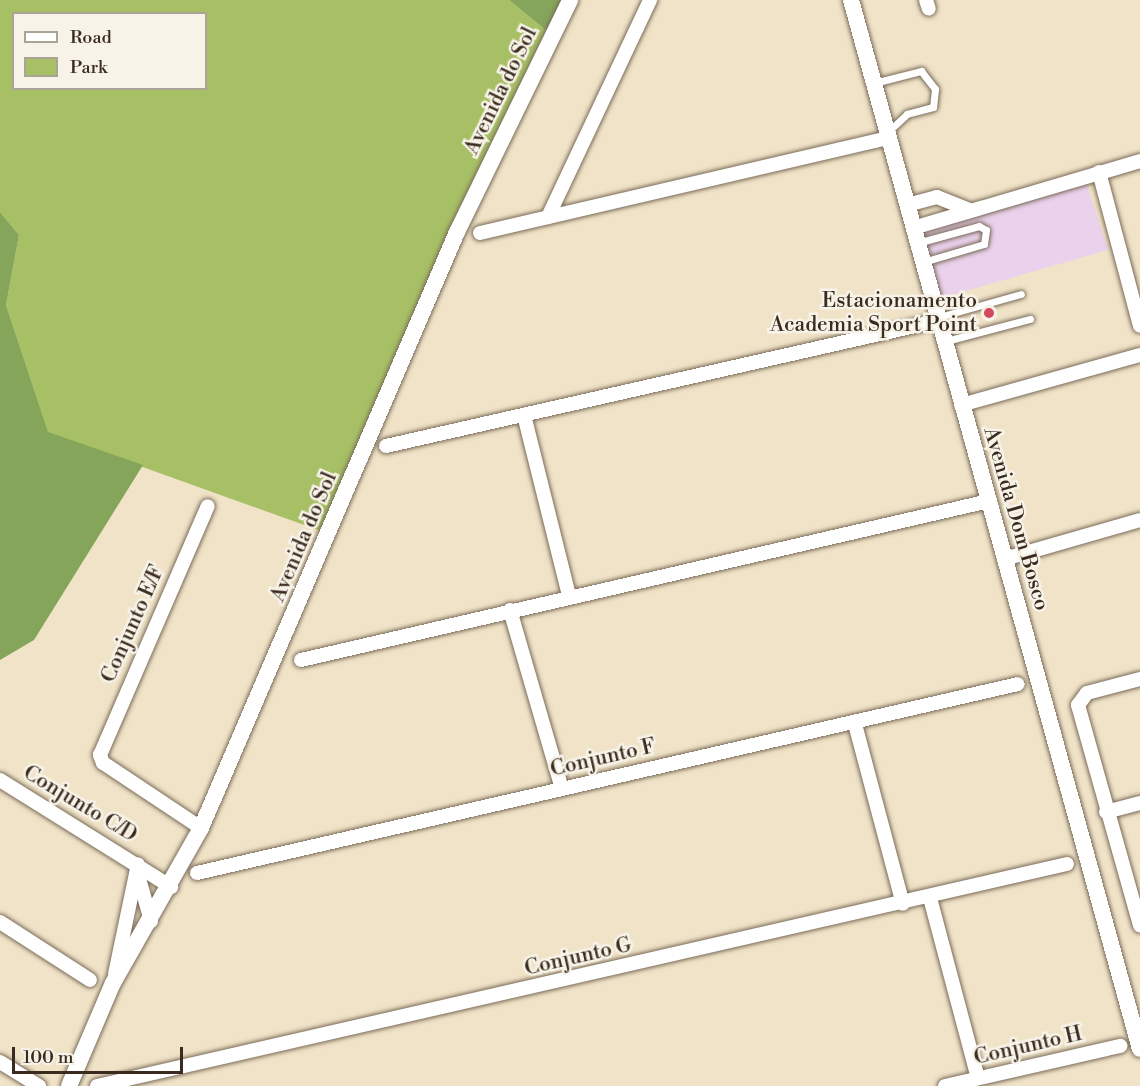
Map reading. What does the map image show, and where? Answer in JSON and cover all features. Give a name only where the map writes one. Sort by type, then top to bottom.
[{"type":"street","name":"Avenida do Sol","points":[[69,1086],[113,983],[171,887],[201,828],[457,232],[570,0]]},
{"type":"street","points":[[548,217],[650,0]]},
{"type":"street","name":"Avenida Dom Bosco","points":[[851,0],[922,262],[930,321],[944,342],[1140,1049]]},
{"type":"street","points":[[480,233],[888,135]]},
{"type":"street","points":[[915,236],[970,210],[1140,161]]},
{"type":"street","points":[[1099,172],[1140,326]]},
{"type":"street","points":[[907,205],[938,196],[970,210]]},
{"type":"street","points":[[386,446],[930,321]]},
{"type":"street","points":[[961,405],[1140,355]]},
{"type":"street","points":[[524,415],[569,596]]},
{"type":"street","points":[[301,660],[569,596],[989,501]]},
{"type":"street","name":"Conjunto E/F","points":[[201,828],[101,760],[208,506]]},
{"type":"street","points":[[1004,559],[1140,520]]},
{"type":"street","points":[[510,610],[562,789]]},
{"type":"street","points":[[1140,679],[1080,700],[1106,812],[1140,925]]},
{"type":"street","name":"Conjunto F","points":[[197,873],[855,724],[1018,684]]},
{"type":"street","points":[[855,724],[903,904]]},
{"type":"street","name":"Conjunto C/D","points":[[0,780],[138,869],[171,887]]},
{"type":"street","points":[[1106,812],[1140,803]]},
{"type":"street","name":"Conjunto G","points":[[97,1086],[930,898],[1067,864]]},
{"type":"street","points":[[113,983],[138,869]]},
{"type":"street","points":[[138,869],[148,926]]},
{"type":"street","points":[[930,898],[978,1078]]},
{"type":"street","points":[[128,916],[148,926]]},
{"type":"street","points":[[0,922],[90,980]]},
{"type":"street","name":"Conjunto H","points":[[945,1086],[1120,1046]]},
{"type":"street","points":[[0,1062],[39,1086]]},
{"type":"lane","points":[[874,83],[921,71],[935,89],[933,107],[906,114],[888,135]]},
{"type":"lane","points":[[915,236],[979,226],[986,230],[984,244],[922,262]]},
{"type":"lane","points":[[930,321],[1021,294]]},
{"type":"lane","points":[[944,342],[1030,319]]},
{"type":"shaded area","points":[[1085,179],[1108,250],[938,299],[920,233]]},
{"type":"green space","points":[[0,0],[509,0],[548,32],[321,531],[48,433],[6,305],[19,235],[0,212]]},
{"type":"green space","points":[[509,0],[564,0],[548,32]]},
{"type":"green space","points":[[0,212],[19,235],[6,305],[48,432],[143,465],[34,640],[0,660]]},
{"type":"place","name":"Estacionamento Academia Sport Point","points":[[989,313]]}]
